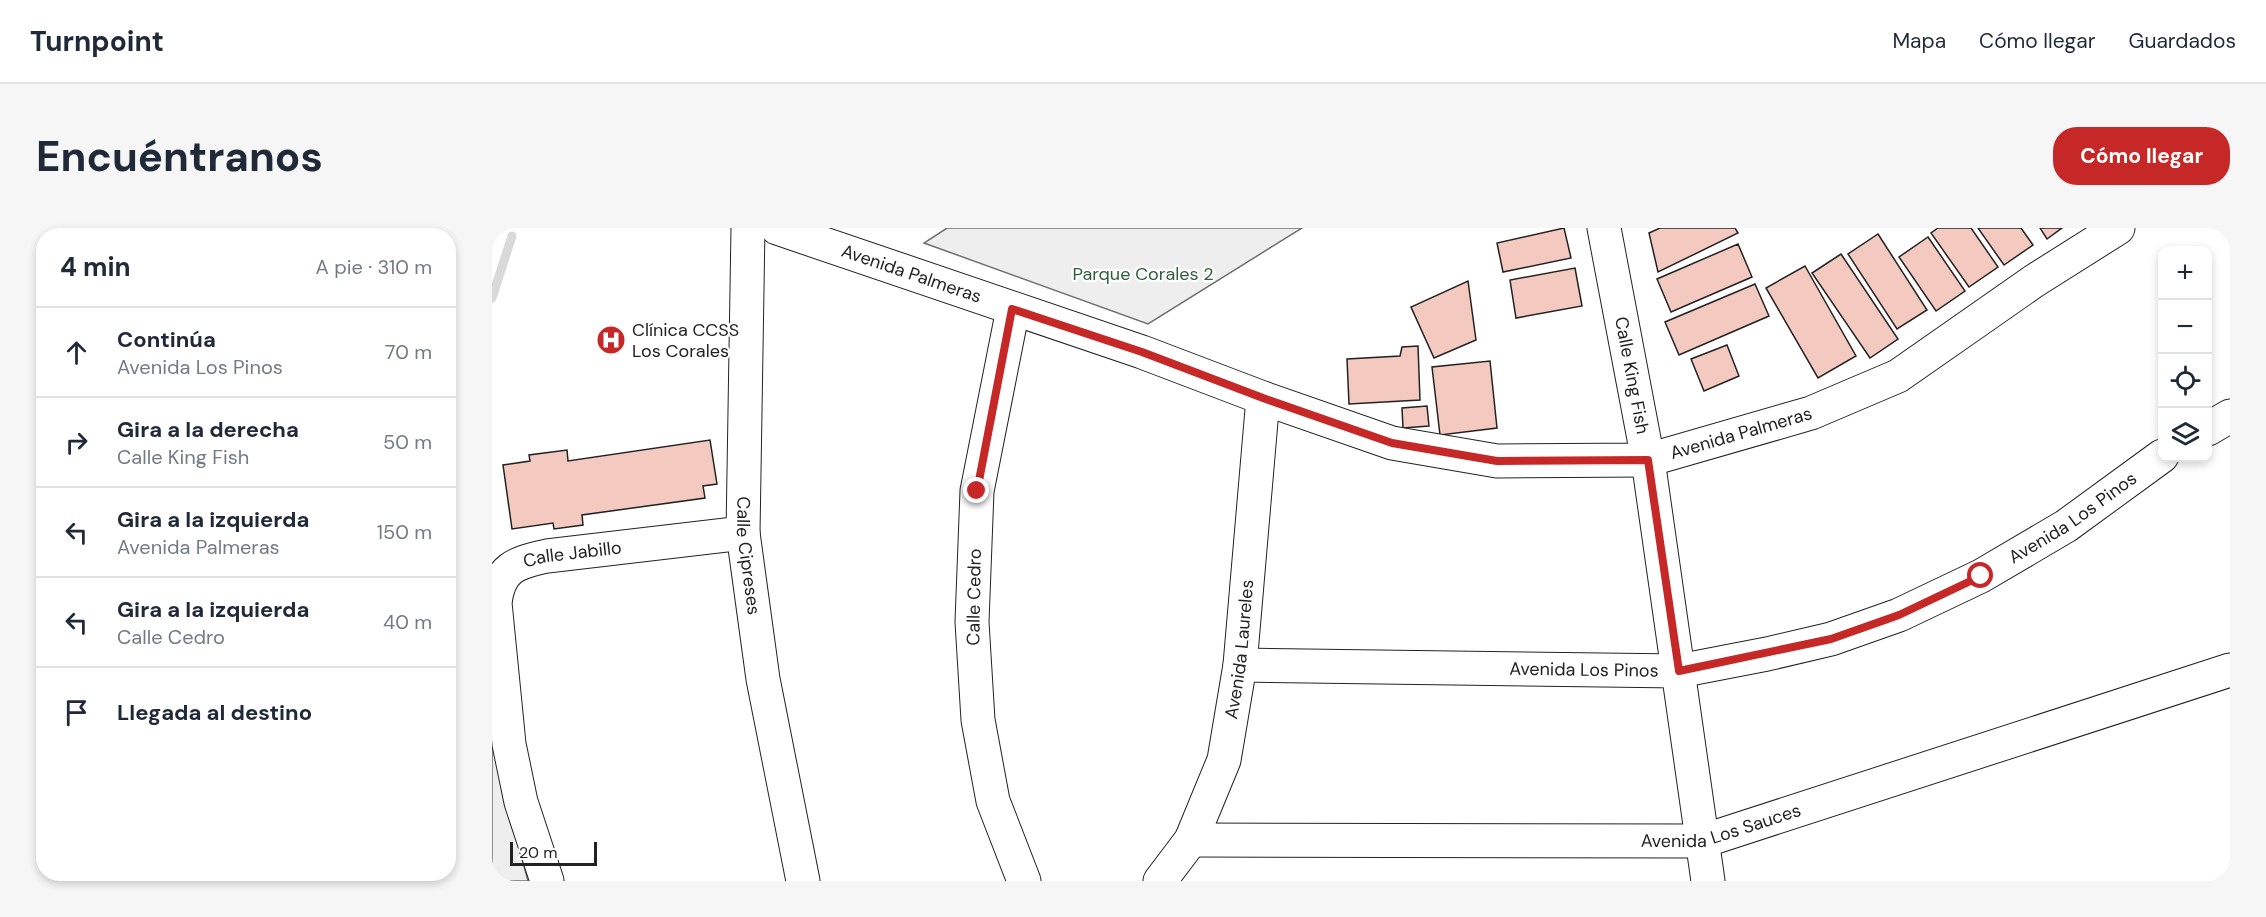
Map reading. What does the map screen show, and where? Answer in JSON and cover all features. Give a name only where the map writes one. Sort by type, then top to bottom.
[{"type":"street","name":"Calle Cipreses","points":[[748,228],[743,533],[763,679],[803,881]]},
{"type":"street","name":"Avenida Palmeras","points":[[777,228],[1142,352],[1263,398],[1392,443],[1497,461],[1648,460],[1810,413],[1898,376],[2034,281],[2118,228]]},
{"type":"street","name":"Calle King Fish","points":[[1604,228],[1648,460],[1708,881]]},
{"type":"street","name":"Calle Cedro","points":[[1012,309],[977,491],[972,622],[978,720],[993,801],[1024,881]]},
{"type":"street","name":"Avenida Laureles","points":[[1160,881],[1191,840],[1224,760],[1240,665],[1263,398]]},
{"type":"street","points":[[2212,427],[2230,416]]},
{"type":"street","name":"Avenida Los Pinos","points":[[1240,665],[1679,671],[1831,639],[1899,615],[1981,576],[2066,526],[2158,460]]},
{"type":"street","name":"Calle Jabillo","points":[[547,881],[521,802],[510,744],[495,603],[497,586],[506,572],[520,562],[546,556],[743,533]]},
{"type":"street","name":"Avenida Los Sauces","points":[[1191,840],[1703,841],[2230,670]]},
{"type":"green space","name":"Parque Corales 2","points":[[947,228],[1302,228],[1148,324],[924,243]]},
{"type":"green space","points":[[492,700],[501,779],[528,881],[492,881]]},
{"type":"building","points":[[1564,228],[1571,258],[1503,272],[1497,243]]},
{"type":"building","points":[[1660,228],[1735,228],[1738,233],[1658,272],[1649,233]]},
{"type":"building","points":[[1938,228],[1971,228],[1998,267],[1969,287],[1931,233]]},
{"type":"building","points":[[1978,228],[2021,228],[2033,245],[2004,265]]},
{"type":"building","points":[[2040,228],[2062,228],[2047,239]]},
{"type":"building","points":[[1878,234],[1927,310],[1897,329],[1848,254]]},
{"type":"building","points":[[1928,237],[1965,291],[1936,311],[1899,257]]},
{"type":"building","points":[[1738,244],[1752,277],[1671,312],[1657,279]]},
{"type":"building","points":[[1841,254],[1898,339],[1870,358],[1812,273]]},
{"type":"building","points":[[1805,266],[1856,356],[1818,378],[1766,288]]},
{"type":"building","points":[[1575,268],[1582,306],[1516,318],[1510,280]]},
{"type":"building","points":[[1468,281],[1476,340],[1434,358],[1411,307]]},
{"type":"building","points":[[1755,284],[1769,316],[1679,355],[1665,322]]},
{"type":"building","points":[[1727,345],[1739,376],[1704,391],[1691,359]]},
{"type":"building","points":[[1418,346],[1420,400],[1349,404],[1347,359],[1400,356],[1402,347]]},
{"type":"building","points":[[1490,361],[1497,428],[1440,435],[1432,367]]},
{"type":"building","points":[[1427,406],[1429,426],[1403,428],[1402,408]]},
{"type":"building","points":[[710,440],[717,484],[703,486],[705,498],[582,515],[583,525],[554,529],[553,523],[512,529],[503,465],[530,461],[529,455],[567,450],[568,461]]},
{"type":"waterway","points":[[492,298],[512,236]]},
{"type":"place","name":"Clínica CCSS Los Corales","points":[[611,340]]},
{"type":"route","points":[[977,491],[1012,309],[1142,352],[1263,398],[1392,443],[1497,461],[1648,460],[1679,671],[1831,639],[1899,615],[1981,576]]}]
